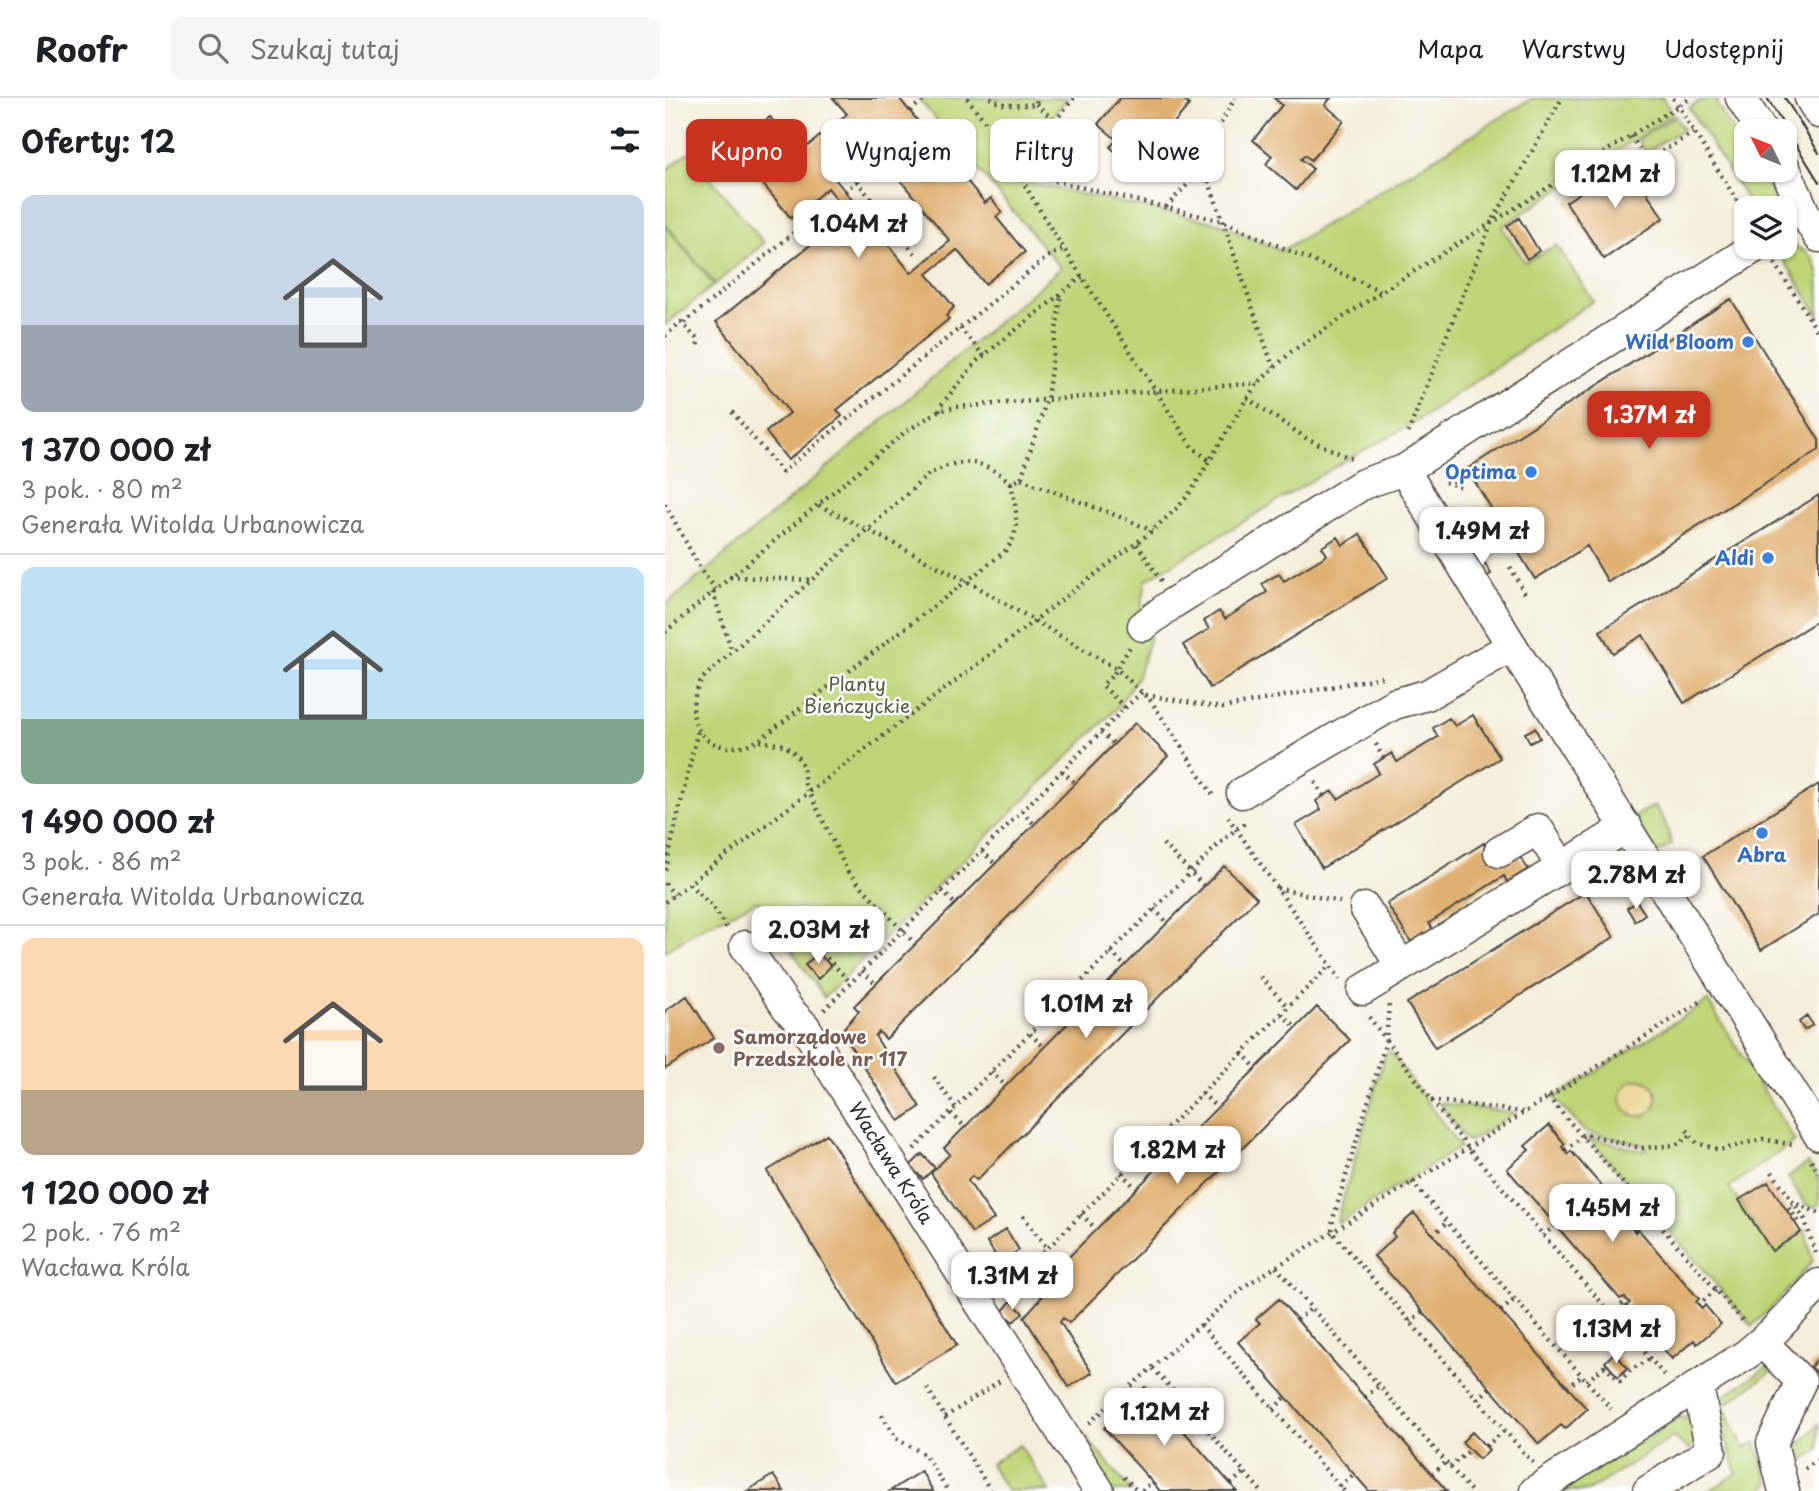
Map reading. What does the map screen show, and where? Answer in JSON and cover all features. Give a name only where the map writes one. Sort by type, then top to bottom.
[{"type":"street","points":[[1741,98],[1754,119]]},
{"type":"street","points":[[1810,98],[1819,113]]},
{"type":"street","points":[[1789,182],[1803,226]]},
{"type":"street","points":[[1143,626],[1173,603],[1363,484],[1392,474],[1747,259]]},
{"type":"street","points":[[1392,474],[1512,646],[1627,827],[1724,986],[1811,1142]]},
{"type":"street","points":[[1230,805],[1394,704],[1427,695],[1512,646]]},
{"type":"street","points":[[1365,908],[1370,985],[1627,827]]},
{"type":"street","points":[[1499,852],[1538,829],[1562,867]]},
{"type":"street","name":"Wacława Króla","points":[[739,940],[788,1009],[801,1021],[1099,1491]]},
{"type":"street","points":[[1543,1486],[1691,1392],[1762,1342],[1819,1284]]},
{"type":"street","points":[[1762,1342],[1801,1381],[1772,1443],[1784,1491]]},
{"type":"street","points":[[1649,1491],[1711,1451],[1691,1392]]},
{"type":"path","points":[[910,111],[926,98]]},
{"type":"path","points":[[967,98],[990,127]]},
{"type":"path","points":[[990,98],[1010,106],[1037,101],[1053,119]]},
{"type":"path","points":[[1057,119],[1074,98]]},
{"type":"path","points":[[1223,119],[1235,98]]},
{"type":"path","points":[[1247,398],[1305,438],[1392,474],[1491,224],[1562,98]]},
{"type":"path","points":[[1672,98],[1734,197]]},
{"type":"path","points":[[665,902],[1152,531],[1192,490],[1258,383],[1291,352],[1381,292],[1691,98]]},
{"type":"path","points":[[1632,170],[1693,132]]},
{"type":"path","points":[[1631,136],[1647,160]]},
{"type":"path","points":[[845,191],[856,182]]},
{"type":"path","points":[[858,182],[915,254]]},
{"type":"path","points":[[1023,182],[1192,447],[1210,461]]},
{"type":"path","points":[[1058,182],[1222,221],[1381,292]]},
{"type":"path","points":[[1165,208],[1190,182]]},
{"type":"path","points":[[1209,182],[1274,368]]},
{"type":"path","points":[[665,336],[836,198]]},
{"type":"path","points":[[732,412],[782,472],[1050,255],[1064,248]]},
{"type":"path","points":[[1768,259],[1819,334]]},
{"type":"path","points":[[938,411],[977,361],[1083,276]]},
{"type":"path","points":[[1021,479],[1047,399],[1061,293]]},
{"type":"path","points":[[684,323],[697,339],[698,346]]},
{"type":"path","points":[[960,328],[984,356]]},
{"type":"path","points":[[665,632],[904,433],[938,411],[1047,399],[1258,383]]},
{"type":"path","points":[[971,462],[997,471],[1011,483],[1017,517],[1012,539],[1002,554],[759,740],[747,746],[726,748],[707,738],[699,729],[693,715],[693,699],[703,678],[929,474],[943,467],[971,462]]},
{"type":"path","points":[[1011,483],[1021,479],[1152,531]]},
{"type":"path","points":[[665,505],[667,514],[714,591],[732,652]]},
{"type":"path","points":[[819,505],[966,581],[1117,669],[1151,701],[1230,805],[1236,829],[1330,965],[1370,985],[1391,990],[1386,1039],[1333,1219],[1332,1232],[1505,1430],[1543,1486]]},
{"type":"path","points":[[1137,544],[1154,570]]},
{"type":"path","points":[[1510,567],[1525,593]]},
{"type":"path","points":[[730,577],[811,580]]},
{"type":"path","points":[[1125,708],[1102,685],[1117,669],[1143,626]]},
{"type":"path","points":[[825,1010],[1125,708],[1144,693],[1222,708],[1390,675]]},
{"type":"path","points":[[665,870],[699,729]]},
{"type":"path","points":[[1101,732],[1114,744]]},
{"type":"path","points":[[759,740],[783,745],[793,752],[803,767],[805,784],[848,872],[915,944]]},
{"type":"path","points":[[1375,742],[1383,758]]},
{"type":"path","points":[[1062,771],[1075,783]]},
{"type":"path","points":[[1314,780],[1324,796]]},
{"type":"path","points":[[1022,811],[1034,824]]},
{"type":"path","points":[[894,1169],[1236,829]]},
{"type":"path","points":[[1163,844],[1204,886]]},
{"type":"path","points":[[982,851],[995,864]]},
{"type":"path","points":[[665,883],[674,895]]},
{"type":"path","points":[[689,884],[713,906],[739,940]]},
{"type":"path","points":[[1276,887],[1332,900]]},
{"type":"path","points":[[942,891],[955,904]]},
{"type":"path","points":[[1154,909],[1168,923]]},
{"type":"path","points":[[1111,952],[1125,966]]},
{"type":"path","points":[[828,958],[851,983]]},
{"type":"path","points":[[984,1312],[1330,965]]},
{"type":"path","points":[[862,971],[876,984]]},
{"type":"path","points":[[1260,977],[1288,1007]]},
{"type":"path","points":[[1370,985],[1386,1039],[1468,1148],[1650,1359],[1691,1392]]},
{"type":"path","points":[[1067,1442],[1245,1286],[1724,986]]},
{"type":"path","points":[[1065,998],[1080,1011]]},
{"type":"path","points":[[1282,1014],[1296,1028]]},
{"type":"path","points":[[1030,1033],[1044,1047]]},
{"type":"path","points":[[1242,1053],[1256,1068]]},
{"type":"path","points":[[991,1072],[1006,1086]]},
{"type":"path","points":[[934,1077],[956,1108]]},
{"type":"path","points":[[1202,1093],[1217,1108]]},
{"type":"path","points":[[1548,1097],[1762,1342]]},
{"type":"path","points":[[1431,1100],[1524,1112]]},
{"type":"path","points":[[951,1112],[965,1127]]},
{"type":"path","points":[[1687,1130],[1697,1143],[1720,1150],[1763,1139],[1811,1142]]},
{"type":"path","points":[[1161,1133],[1177,1148]]},
{"type":"path","points":[[1565,1150],[1586,1134],[1641,1148],[1676,1145],[1692,1135]]},
{"type":"path","points":[[1772,1172],[1804,1218],[1818,1261]]},
{"type":"path","points":[[1121,1173],[1137,1189]]},
{"type":"path","points":[[1412,1182],[1630,1430]]},
{"type":"path","points":[[1804,1218],[1796,1222],[1788,1206],[1794,1203],[1819,1213]]},
{"type":"path","points":[[1081,1214],[1096,1229]]},
{"type":"path","points":[[1633,1228],[1650,1214]]},
{"type":"path","points":[[1023,1216],[1047,1248]]},
{"type":"path","points":[[1433,1235],[1447,1222]]},
{"type":"path","points":[[1543,1236],[1559,1222]]},
{"type":"path","points":[[1042,1253],[1057,1268]]},
{"type":"path","points":[[1276,1267],[1471,1491]]},
{"type":"path","points":[[1699,1305],[1716,1290]]},
{"type":"path","points":[[1501,1311],[1515,1299]]},
{"type":"path","points":[[1611,1314],[1627,1300]]},
{"type":"path","points":[[1297,1320],[1312,1308]]},
{"type":"path","points":[[1410,1322],[1423,1311]]},
{"type":"path","points":[[1201,1325],[1342,1489],[1354,1474]]},
{"type":"path","points":[[1587,1381],[1605,1365],[1620,1381],[1624,1374],[1650,1359]]},
{"type":"path","points":[[945,1417],[1019,1367]]},
{"type":"path","points":[[1153,1368],[1261,1491]]},
{"type":"path","points":[[1567,1387],[1582,1376]]},
{"type":"path","points":[[1365,1398],[1379,1386]]},
{"type":"path","points":[[927,1388],[991,1491]]},
{"type":"path","points":[[1478,1399],[1490,1388]]},
{"type":"path","points":[[1164,1409],[1178,1397]]},
{"type":"path","points":[[1273,1409],[1286,1397]]},
{"type":"path","points":[[882,1415],[896,1438],[924,1454],[948,1491]]},
{"type":"path","points":[[1486,1446],[1505,1430]]},
{"type":"path","points":[[1450,1467],[1470,1450]]},
{"type":"path","points":[[1432,1474],[1446,1462]]},
{"type":"path","points":[[1231,1484],[1244,1472]]},
{"type":"path","points":[[1142,1491],[1152,1482]]},
{"type":"green space","name":"Planty Bieńczyckie","points":[[918,98],[1068,98],[1050,119],[990,119],[990,182],[1024,182],[1219,223],[1281,251],[1533,98],[1663,98],[1673,114],[1502,227],[1525,262],[1557,245],[1593,301],[1417,421],[1146,580],[1139,622],[1150,637],[1138,676],[1116,709],[824,998],[758,900],[699,929],[665,951],[665,606],[1061,268],[976,167],[976,119],[936,119]]},
{"type":"green space","points":[[1705,98],[1718,101],[1716,103],[1734,132],[1734,179],[1689,108]]},
{"type":"green space","points":[[1675,116],[1683,129],[1646,152],[1638,140]]},
{"type":"green space","points":[[686,154],[686,182],[714,182],[764,243],[715,284],[665,223],[665,171]]},
{"type":"green space","points":[[1736,182],[1765,182],[1774,196],[1744,196]]},
{"type":"green space","points":[[665,225],[714,285],[665,325]]},
{"type":"green space","points":[[1797,248],[1810,256],[1818,271],[1819,316],[1783,259],[1797,259]]},
{"type":"green space","points":[[1655,806],[1664,820],[1672,844],[1659,852],[1634,820],[1638,814]]},
{"type":"green space","points":[[1708,1001],[1795,1141],[1729,1187],[1772,1250],[1805,1230],[1813,1261],[1752,1326],[1588,1137],[1643,1151],[1647,1150],[1644,1146],[1584,1131],[1554,1098]]},
{"type":"green space","points":[[1390,1051],[1460,1147],[1339,1223],[1337,1220],[1385,1055]]},
{"type":"green space","points":[[1439,1103],[1515,1113],[1470,1141],[1466,1140]]},
{"type":"green space","points":[[1808,1163],[1819,1180],[1819,1205],[1814,1208],[1805,1204],[1788,1177]]},
{"type":"green space","points":[[1767,1367],[1771,1372],[1723,1406],[1744,1448],[1756,1443],[1769,1484],[1759,1491],[1709,1491],[1737,1473],[1714,1403]]},
{"type":"green space","points":[[1679,1417],[1692,1419],[1699,1440],[1689,1450],[1673,1437],[1588,1491],[1562,1491]]},
{"type":"green space","points":[[1819,1424],[1819,1449],[1790,1470],[1784,1454],[1798,1446]]},
{"type":"green space","points":[[1082,1433],[1132,1491],[1107,1491],[1074,1440]]},
{"type":"green space","points":[[1020,1445],[1049,1491],[1007,1491],[990,1464]]},
{"type":"sand","points":[[1639,1080],[1652,1085],[1657,1098],[1652,1111],[1639,1116],[1626,1111],[1621,1098],[1626,1085]]},
{"type":"building","points":[[833,98],[899,98],[916,119],[841,119],[847,114]]},
{"type":"building","points":[[1120,98],[1182,98],[1189,105],[1177,119],[1112,119],[1112,136],[1098,124]]},
{"type":"building","points":[[1274,98],[1331,98],[1325,105],[1344,121],[1311,160],[1305,155],[1301,159],[1313,169],[1296,190],[1266,164],[1272,156],[1253,140],[1282,105]]},
{"type":"building","points":[[821,135],[821,182],[837,182],[911,273],[950,241],[902,182],[968,182],[985,203],[991,198],[1002,212],[996,217],[1025,252],[985,284],[957,250],[927,274],[954,307],[946,316],[949,319],[837,410],[842,416],[788,460],[766,432],[790,413],[716,322],[848,214],[828,188],[791,218],[761,182],[807,182],[807,146]]},
{"type":"building","points":[[1627,161],[1663,218],[1604,259],[1566,202]]},
{"type":"building","points":[[1519,218],[1539,251],[1527,259],[1507,226]]},
{"type":"building","points":[[1731,299],[1819,440],[1819,450],[1608,582],[1587,546],[1535,579],[1467,469]]},
{"type":"building","name":"Aldi","points":[[1819,495],[1819,620],[1684,703],[1643,635],[1613,653],[1600,631]]},
{"type":"building","points":[[1360,534],[1388,578],[1210,688],[1183,645],[1209,629],[1204,621],[1219,611],[1225,619],[1267,592],[1262,584],[1271,578],[1279,574],[1284,581],[1327,555],[1322,547],[1338,537],[1343,545]]},
{"type":"building","points":[[1480,555],[1491,574],[1484,578],[1472,560]]},
{"type":"building","points":[[1473,715],[1500,758],[1322,868],[1296,825],[1321,810],[1316,801],[1332,791],[1338,799],[1379,773],[1374,764],[1392,753],[1397,762],[1438,737],[1433,728],[1449,718],[1455,726]]},
{"type":"building","points":[[1135,723],[1168,756],[886,1039],[879,1032],[875,1036],[920,1107],[899,1121],[841,1031],[859,1011],[854,1006]]},
{"type":"building","points":[[1535,728],[1540,738],[1530,743],[1525,733]]},
{"type":"building","points":[[1819,784],[1819,914],[1761,950],[1703,856]]},
{"type":"building","points":[[1484,843],[1496,863],[1516,851],[1528,869],[1507,882],[1504,876],[1429,923],[1432,929],[1411,942],[1387,904]]},
{"type":"building","points":[[1224,866],[1257,898],[977,1180],[972,1176],[968,1181],[994,1219],[972,1233],[931,1173],[950,1154],[944,1148]]},
{"type":"building","points":[[1586,892],[1614,937],[1435,1048],[1407,1003]]},
{"type":"building","points":[[1637,902],[1645,914],[1635,921],[1627,908]]},
{"type":"building","points":[[818,953],[831,966],[818,979],[805,965]]},
{"type":"building","points":[[687,996],[714,1038],[665,1069],[665,1011]]},
{"type":"building","points":[[1317,1007],[1350,1040],[1069,1323],[1063,1318],[1060,1322],[1092,1373],[1069,1387],[1024,1317],[1042,1297],[1036,1290]]},
{"type":"building","points":[[1807,1016],[1813,1025],[1804,1030],[1799,1022]]},
{"type":"building","points":[[1549,1125],[1565,1144],[1562,1147],[1568,1154],[1571,1151],[1633,1222],[1629,1225],[1635,1232],[1638,1229],[1699,1299],[1696,1302],[1702,1309],[1705,1305],[1721,1324],[1697,1344],[1694,1340],[1672,1359],[1626,1306],[1630,1303],[1624,1297],[1620,1299],[1559,1229],[1562,1226],[1557,1219],[1553,1222],[1507,1169],[1529,1150],[1525,1146]]},
{"type":"building","points":[[827,1134],[957,1345],[896,1382],[767,1171]]},
{"type":"building","points":[[922,1154],[935,1168],[923,1179],[910,1166]]},
{"type":"building","points":[[1768,1182],[1801,1232],[1772,1251],[1739,1200]]},
{"type":"building","points":[[1414,1213],[1587,1409],[1565,1429],[1561,1425],[1539,1444],[1374,1256],[1395,1237],[1392,1233]]},
{"type":"building","points":[[1006,1229],[1019,1250],[1000,1262],[987,1242]]},
{"type":"building","points":[[1279,1299],[1447,1491],[1369,1491],[1286,1397],[1238,1342],[1260,1323],[1256,1319]]},
{"type":"building","points":[[1011,1301],[1023,1313],[1013,1322],[1002,1312]]},
{"type":"building","points":[[1614,1353],[1628,1368],[1618,1377],[1605,1362]]},
{"type":"building","points":[[1819,1357],[1819,1375],[1810,1367]]},
{"type":"building","points":[[1145,1387],[1237,1491],[1160,1491],[1104,1428],[1126,1408],[1123,1406]]},
{"type":"building","points":[[1472,1432],[1489,1450],[1479,1459],[1462,1442]]},
{"type":"building","points":[[921,1471],[933,1491],[890,1491]]},
{"type":"building","points":[[773,1475],[784,1491],[747,1491]]},
{"type":"tram line","points":[[1767,98],[1819,182]]},
{"type":"tram line","points":[[1785,98],[1819,153]]},
{"type":"place","name":"Wild Bloom","points":[[1748,342]]},
{"type":"place","name":"Optima","points":[[1531,472]]},
{"type":"place","name":"Aldi","points":[[1768,558]]},
{"type":"place","name":"Abra","points":[[1762,833]]},
{"type":"place","name":"Samorządowe Przedszkole nr 117","points":[[719,1048]]}]
